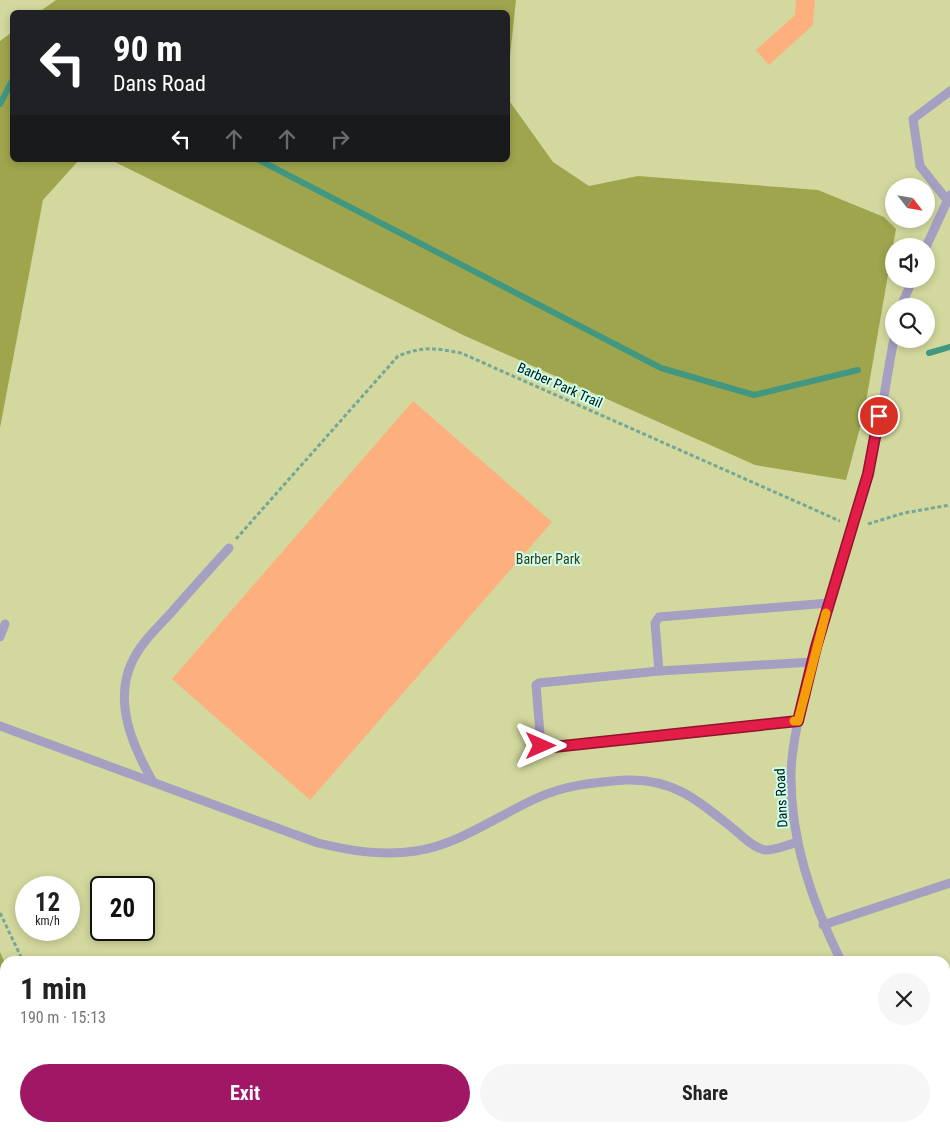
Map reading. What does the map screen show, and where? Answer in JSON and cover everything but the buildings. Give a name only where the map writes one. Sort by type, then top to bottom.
[{"type":"lane","points":[[930,238],[948,197],[920,166],[913,119],[950,91]]},
{"type":"lane","name":"Dans Road","points":[[838,956],[823,925],[804,871],[794,825],[791,772],[798,721],[812,662],[868,474],[892,348]]},
{"type":"lane","points":[[153,782],[130,737],[125,712],[125,686],[131,662],[144,643],[229,548]]},
{"type":"lane","points":[[659,671],[655,623],[659,617],[829,604]]},
{"type":"lane","points":[[0,637],[5,624]]},
{"type":"lane","points":[[798,721],[544,748],[541,746],[536,685],[539,683],[659,671],[812,662]]},
{"type":"lane","points":[[0,726],[318,843],[352,851],[379,853],[424,848],[468,834],[538,798],[568,786],[628,780],[655,782],[680,789],[697,800],[752,845],[765,850],[798,842]]},
{"type":"lane","points":[[823,925],[950,883]]},
{"type":"path","name":"Barber Park Trail","points":[[229,548],[398,356],[416,349],[440,349],[461,353],[852,526]]},
{"type":"path","points":[[852,526],[868,524],[904,513],[950,505]]},
{"type":"path","points":[[0,912],[21,956]]},
{"type":"green space","name":"Barber Park","points":[[0,0],[950,0],[950,956],[0,956],[0,139],[10,156],[10,162],[510,162],[510,10],[10,10],[10,34],[0,41]]},
{"type":"green space","points":[[56,0],[516,0],[510,56],[510,10],[42,10]]},
{"type":"green space","points":[[10,34],[10,162],[77,162],[43,200],[0,428],[0,41]]},
{"type":"green space","points":[[510,102],[553,162],[589,186],[638,176],[818,190],[884,217],[885,228],[896,229],[894,238],[885,238],[886,288],[864,413],[846,480],[755,465],[463,335],[115,162],[510,162]]},
{"type":"waterway","points":[[0,104],[10,85]]},
{"type":"waterway","points":[[263,162],[661,368],[754,395],[858,370]]},
{"type":"waterway","points":[[929,353],[950,347]]},
{"type":"slow traffic","points":[[794,721],[798,721],[826,613]]},
{"type":"route","points":[[541,746],[544,748],[798,721],[816,647],[868,474],[879,416]]}]
